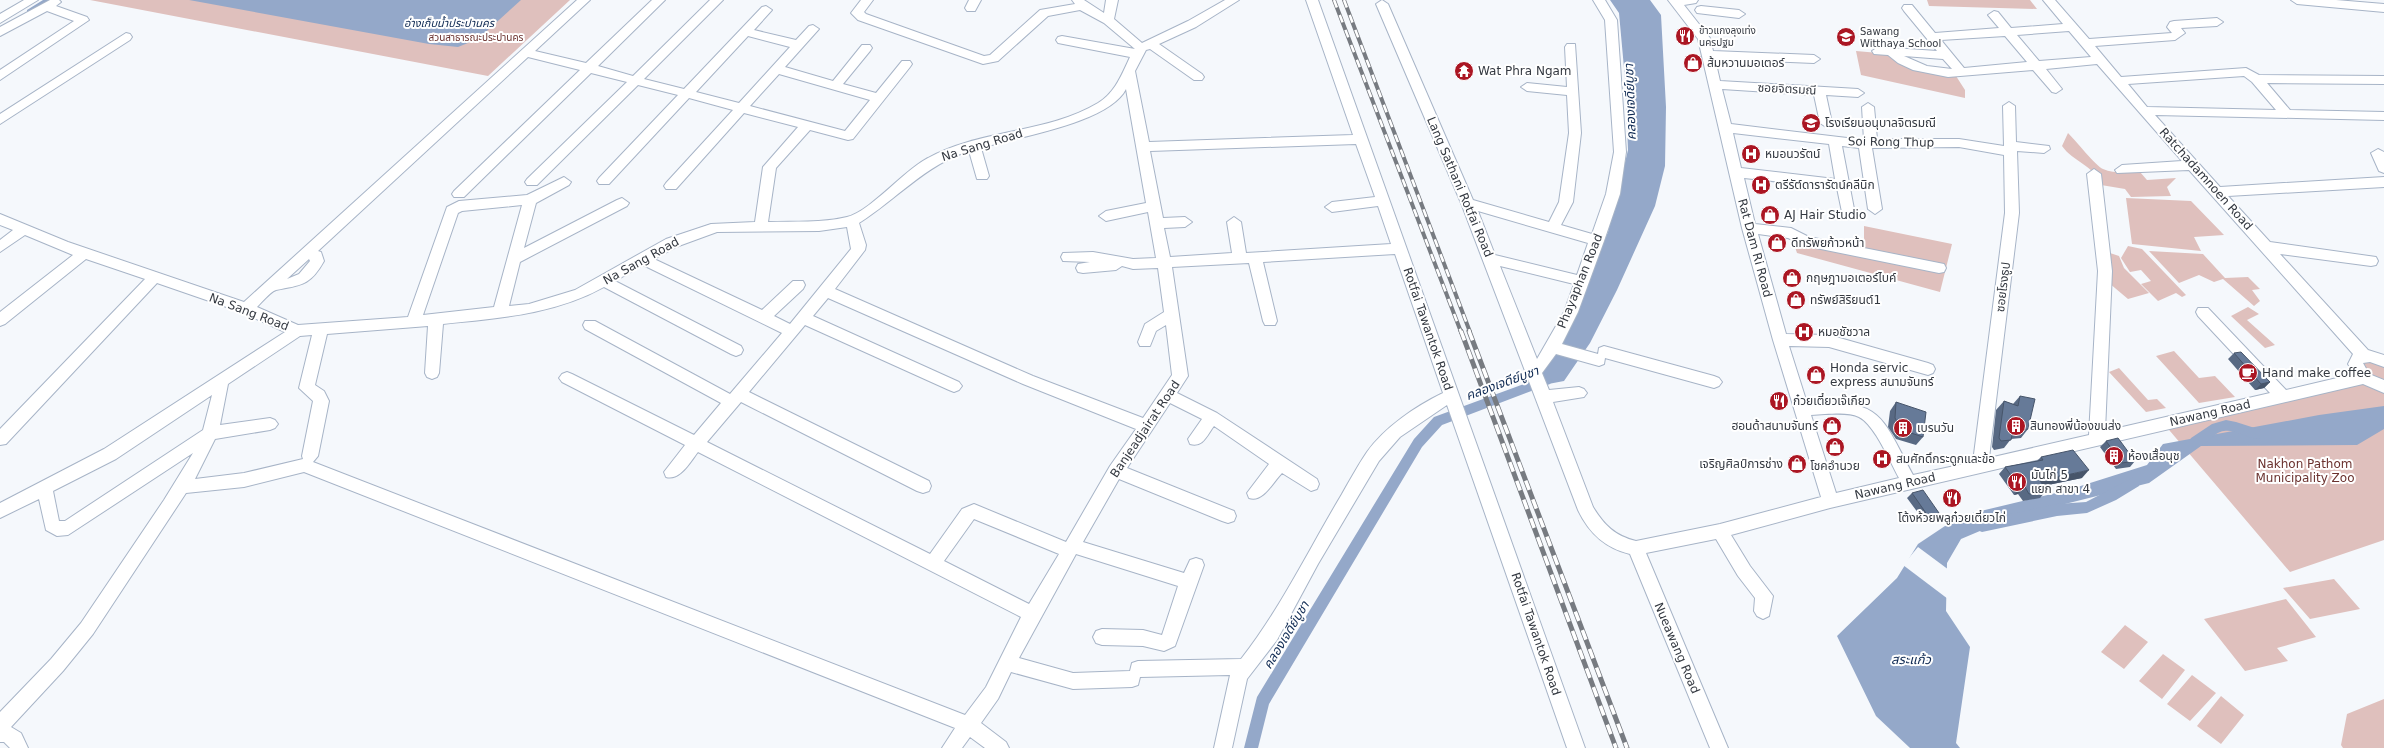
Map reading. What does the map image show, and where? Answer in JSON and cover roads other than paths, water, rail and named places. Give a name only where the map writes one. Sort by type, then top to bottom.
[{"type":"street","points":[[0,19],[32,0]]},
{"type":"street","points":[[0,32],[57,0]]},
{"type":"street","points":[[246,308],[271,285],[287,286],[303,278],[317,261],[316,256],[307,252],[584,0]]},
{"type":"street","points":[[459,194],[659,0]]},
{"type":"street","points":[[532,182],[717,0]]},
{"type":"street","points":[[867,0],[857,13],[862,17],[983,60],[994,58],[1044,13],[1080,3],[1108,20],[1143,49],[1198,77]]},
{"type":"street","points":[[1108,20],[1112,0]]},
{"type":"street","points":[[1062,40],[1143,49],[1192,24],[1233,0]]},
{"type":"street","name":"Rotfai Tawantok Road","points":[[1312,0],[1576,748]]},
{"type":"street","points":[[1143,147],[1360,133],[1352,90],[1320,0]]},
{"type":"street","name":"Phayaphan Road","points":[[1535,374],[1546,359],[1557,348],[1613,194],[1620,152],[1611,20],[1599,0]]},
{"type":"street","points":[[1675,1],[1692,0]]},
{"type":"street","name":"Ratchadamnoen Road","points":[[2049,0],[2144,111],[2268,247],[2364,356]]},
{"type":"street","points":[[2296,0],[2384,8]]},
{"type":"street","name":"Rat Dam Ri Road","points":[[1675,1],[1704,38],[1716,85],[1724,128],[1749,228],[1780,340],[1830,501]]},
{"type":"street","name":"Lang Sathani Rotfai Road","points":[[1382,4],[1468,203],[1535,374]]},
{"type":"street","points":[[1704,38],[1700,5],[1739,14]]},
{"type":"street","points":[[0,76],[83,20],[46,6]]},
{"type":"street","points":[[1908,8],[1960,71]]},
{"type":"street","points":[[604,181],[766,10]]},
{"type":"street","points":[[1994,15],[2056,89]]},
{"type":"street","points":[[2085,43],[2175,36],[2179,33],[2174,25],[2217,22]]},
{"type":"street","points":[[1932,37],[2009,33],[2072,27]]},
{"type":"street","points":[[671,186],[814,29]]},
{"type":"street","points":[[746,32],[799,45]]},
{"type":"street","points":[[0,120],[126,37]]},
{"type":"street","points":[[1553,228],[1566,202],[1570,182],[1575,133],[1571,47]]},
{"type":"street","points":[[835,86],[866,48]]},
{"type":"street","name":"Na Sang Road","points":[[0,219],[84,253],[246,308],[297,331],[413,322],[500,312],[551,304],[580,294],[671,243],[716,227],[819,226],[852,221],[879,204],[911,175],[932,161],[974,145],[1064,122],[1102,106],[1118,93],[1129,70],[1143,49]]},
{"type":"street","points":[[1878,51],[1946,55]]},
{"type":"street","points":[[1892,52],[1902,61],[1938,72],[2099,60]]},
{"type":"street","points":[[526,53],[848,136],[906,64]]},
{"type":"street","points":[[1708,55],[1814,59]]},
{"type":"street","points":[[776,69],[879,98]]},
{"type":"street","name":"Banjeadjairat Road","points":[[951,748],[992,692],[1032,614],[1116,471],[1179,379],[1180,373],[1164,263],[1129,70]]},
{"type":"street","points":[[2118,81],[2240,72],[2248,73],[2256,79],[2287,114]]},
{"type":"street","points":[[2256,79],[2384,80]]},
{"type":"street","name":"ซอยจิตรมณี","points":[[1716,85],[1858,93]]},
{"type":"street","points":[[1527,86],[1573,92]]},
{"type":"street","points":[[1819,90],[1826,123]]},
{"type":"street","name":"ซอยโรงธูป","points":[[1980,466],[2012,213],[2009,106]]},
{"type":"street","points":[[1868,107],[1868,144],[1875,209]]},
{"type":"street","points":[[2144,111],[2384,116]]},
{"type":"street","points":[[761,226],[770,167],[806,126]]},
{"type":"street","name":"Soi Rong Thup","points":[[1724,128],[1868,144],[1954,142],[2010,149],[2044,149]]},
{"type":"street","points":[[1834,140],[1847,209]]},
{"type":"street","points":[[974,145],[982,176]]},
{"type":"street","points":[[2378,152],[2384,168]]},
{"type":"street","points":[[2122,170],[2193,165]]},
{"type":"street","points":[[1735,172],[1842,184]]},
{"type":"street","points":[[2094,174],[2105,271],[2097,439]]},
{"type":"street","points":[[413,322],[452,210],[459,206],[530,200],[564,182]]},
{"type":"street","points":[[2217,192],[2384,182]]},
{"type":"street","points":[[500,312],[530,200]]},
{"type":"street","points":[[1332,207],[1384,201]]},
{"type":"street","points":[[514,259],[622,203]]},
{"type":"street","points":[[1468,203],[1597,240]]},
{"type":"street","points":[[1106,216],[1154,206]]},
{"type":"street","points":[[672,472],[826,291],[858,250],[859,245],[852,221]]},
{"type":"street","points":[[1157,223],[1185,222]]},
{"type":"street","points":[[1234,222],[1240,258]]},
{"type":"street","points":[[1749,228],[1791,233],[1806,241],[1938,268]]},
{"type":"street","points":[[0,247],[24,229]]},
{"type":"street","points":[[2268,247],[2371,261]]},
{"type":"street","points":[[1083,268],[1401,249]]},
{"type":"street","points":[[0,320],[84,253]]},
{"type":"street","points":[[1068,257],[1102,257],[1119,259],[1133,264]]},
{"type":"street","points":[[1255,258],[1270,321]]},
{"type":"street","points":[[642,259],[792,331]]},
{"type":"street","points":[[1491,259],[1582,281]]},
{"type":"street","points":[[0,438],[155,277]]},
{"type":"street","points":[[604,281],[736,350]]},
{"type":"street","points":[[764,317],[798,286]]},
{"type":"street","points":[[826,291],[1028,380],[1146,426]]},
{"type":"street","points":[[2203,312],[2282,396]]},
{"type":"street","points":[[1145,342],[1150,328],[1172,314]]},
{"type":"street","points":[[803,318],[878,358],[954,386]]},
{"type":"street","points":[[432,374],[436,319]]},
{"type":"street","points":[[590,325],[736,398],[923,486]]},
{"type":"street","points":[[310,456],[321,401],[319,395],[307,388],[308,378],[321,329]]},
{"type":"street","points":[[0,512],[110,454],[221,382],[267,349],[297,331]]},
{"type":"street","points":[[1780,340],[1829,340],[1928,370]]},
{"type":"street","points":[[1557,348],[1714,382]]},
{"type":"street","points":[[2384,361],[2364,356],[2356,360],[2355,364],[2364,378],[2384,387]]},
{"type":"street","points":[[1535,374],[1586,510],[1596,526],[1619,544],[1636,548]]},
{"type":"street","points":[[567,378],[1032,614]]},
{"type":"street","name":"Nawang Road","points":[[1636,548],[1720,530],[1830,501],[2364,378]]},
{"type":"street","points":[[0,727],[13,709],[64,657],[106,603],[192,470],[210,433],[217,410],[221,382]]},
{"type":"street","points":[[1543,395],[1578,393]]},
{"type":"street","points":[[1168,395],[1212,417],[1310,484]]},
{"type":"street","points":[[1222,748],[1239,676],[1271,634],[1312,559],[1373,456],[1395,433],[1434,404],[1455,407]]},
{"type":"street","points":[[1801,409],[1852,409],[1865,412],[1874,421],[1909,483]]},
{"type":"street","points":[[1196,439],[1212,417]]},
{"type":"street","points":[[45,489],[52,525],[57,529],[68,528],[210,433],[270,424]]},
{"type":"street","points":[[1255,493],[1280,463]]},
{"type":"street","points":[[181,487],[244,480],[304,465],[969,725],[1000,748]]},
{"type":"street","points":[[1116,471],[1228,516]]},
{"type":"street","points":[[933,564],[968,514],[974,511],[1071,548],[1188,582]]},
{"type":"street","points":[[1720,530],[1744,571],[1764,596],[1762,611]]},
{"type":"street","name":"Nueawang Road","points":[[1636,548],[1719,748]]},
{"type":"street","points":[[1102,637],[1143,638],[1164,643],[1169,640],[1188,582],[1196,565]]},
{"type":"street","points":[[1007,663],[1073,681],[1135,674],[1245,667]]},
{"type":"street","points":[[0,733],[8,733],[15,739],[19,748]]},
{"type":"water","name":"อ่างเก็บน้ำประปานคร","points":[[189,0],[521,0],[478,39],[458,47],[429,44]]},
{"type":"water","points":[[1610,0],[1650,0],[1661,15],[1666,107],[1665,166],[1655,206],[1617,290],[1590,343],[1564,381],[1543,385],[1540,375],[1565,335],[1608,232],[1628,150],[1625,79],[1619,13]]},
{"type":"water","name":"สระแก้ว","points":[[2384,406],[2384,429],[2357,445],[2201,446],[2149,483],[2013,517],[1961,539],[1947,563],[1946,611],[1970,647],[1956,743],[1960,748],[1910,748],[1876,716],[1837,636],[1897,578],[1918,544],[1960,516],[2068,490],[2147,465],[2163,444],[2319,415]]},
{"type":"waterway","points":[[30,12],[49,0]]},
{"type":"waterway","name":"คลองเจดีย์บูชา","points":[[1251,748],[1262,702],[1418,443],[1438,421],[1546,381]]},
{"type":"waterway","points":[[2195,442],[2204,438],[2216,428],[2226,425],[2242,428],[2257,434]]},
{"type":"waterway","points":[[1982,526],[2057,510],[2087,507],[2111,496],[2134,482]]},
{"type":"railway","points":[[1334,0],[1461,332]]},
{"type":"railway","points":[[1344,0],[1470,332]]},
{"type":"railway","points":[[1461,331],[1616,748]]},
{"type":"railway","points":[[1469,331],[1627,748]]},
{"type":"place","name":"ข้าวแกงลุงเท่ง นครปฐม","points":[[1685,36]]},
{"type":"place","name":"Sawang Witthaya School","points":[[1846,37]]},
{"type":"place","name":"ส้มหวานมอเตอร์","points":[[1693,63]]},
{"type":"place","name":"Wat Phra Ngam","points":[[1464,71]]},
{"type":"place","name":"โรงเรียนอนุบาลจิตรมณี","points":[[1811,123]]},
{"type":"place","name":"หมอนวรัตน์","points":[[1751,154]]},
{"type":"place","name":"ตรีรัต์ดารารัตน์คลีนิก","points":[[1761,185]]},
{"type":"place","name":"AJ Hair Studio","points":[[1770,215]]},
{"type":"place","name":"ดีทรัพยก้าวหน้า","points":[[1777,243]]},
{"type":"place","name":"กฤษฎามอเตอร์ไบค์","points":[[1792,278]]},
{"type":"place","name":"ทรัพย์สิริยนต์1","points":[[1796,300]]},
{"type":"place","name":"หมอชัชวาล","points":[[1804,332]]},
{"type":"place","name":"Hand make coffee","points":[[2248,373]]},
{"type":"place","name":"Honda servic express สนามจันทร์","points":[[1816,375]]},
{"type":"place","name":"ก๋วยเตี๋ยวเจ๊เกียว","points":[[1779,401]]},
{"type":"place","name":"ฮอนด้าสนามจันทร์","points":[[1832,426]]},
{"type":"place","name":"สินทองพี่น้องขนส่ง","points":[[2016,426]]},
{"type":"place","name":"เบรนวัน","points":[[1903,428]]},
{"type":"place","name":"โชคอำนวย","points":[[1835,447]]},
{"type":"place","name":"ห้องเสื้อนุช","points":[[2114,456]]},
{"type":"place","name":"สมศักดิ์กระดูกและข้อ","points":[[1882,459]]},
{"type":"place","name":"เจริญศิลป์การช่าง","points":[[1797,464]]},
{"type":"place","name":"มันไก่ 5 แยก สาขา 4","points":[[2017,482]]},
{"type":"place","name":"โต้งห้วยพลูก๋วยเตี๋ยวไก่","points":[[1952,498]]},
{"type":"park label","name":"สวนสาธารณะประปานคร","points":[[476,37]]},
{"type":"park label","name":"Nakhon Pathom Municipality Zoo","points":[[2305,471]]}]
